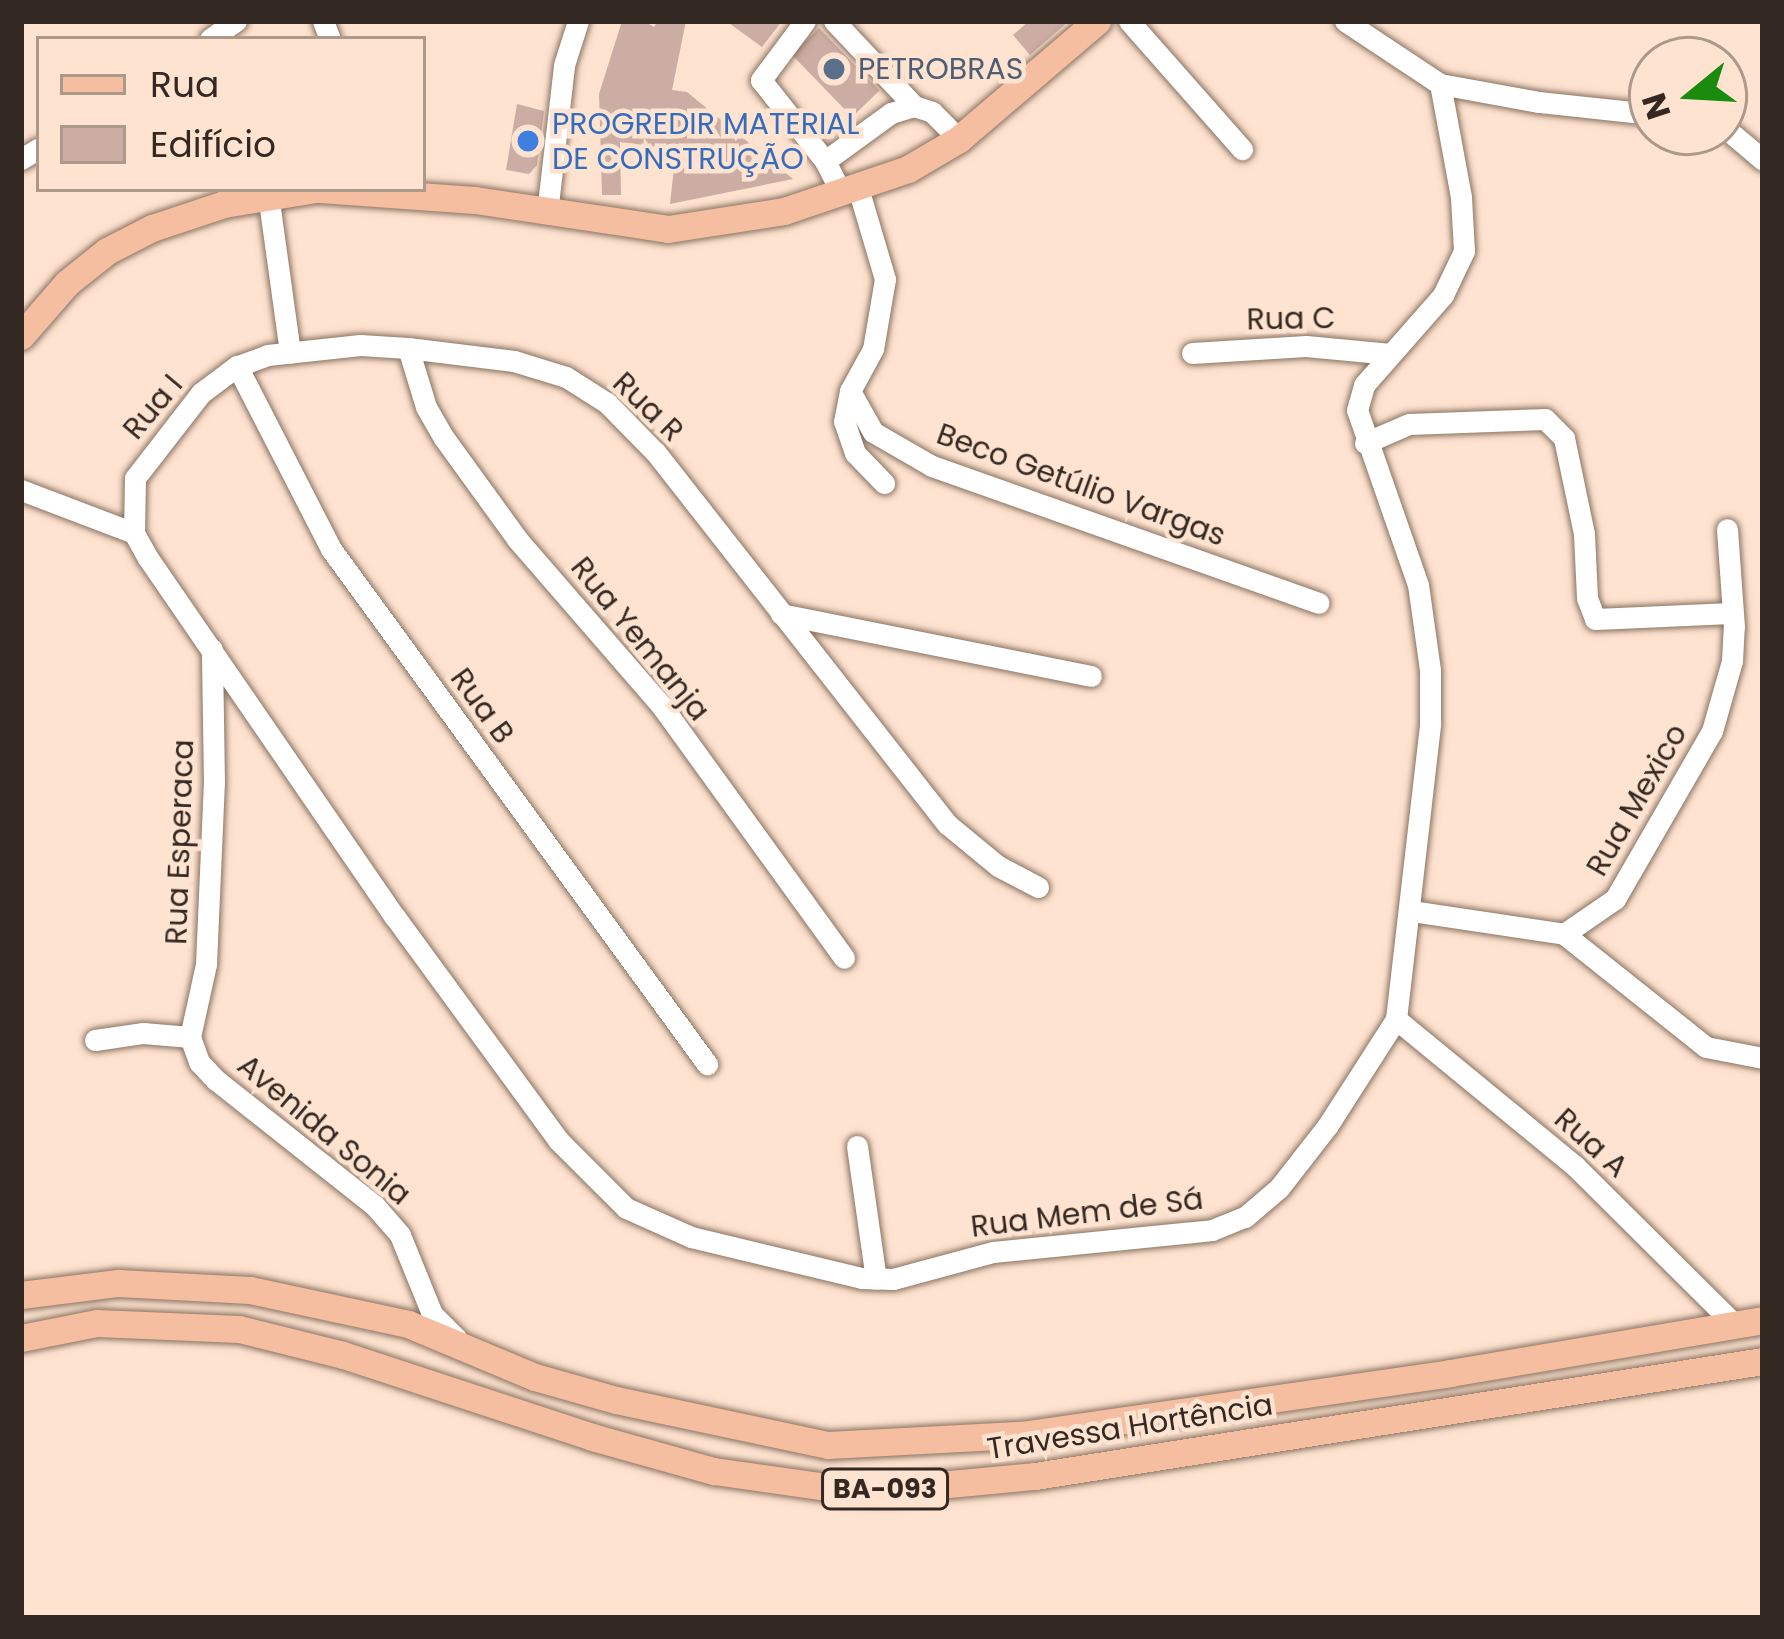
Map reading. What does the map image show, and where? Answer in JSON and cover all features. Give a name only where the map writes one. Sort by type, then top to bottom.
[{"type":"main road","points":[[389,192],[668,229],[729,223],[850,191],[908,170],[959,139],[1097,21]]},
{"type":"main road","points":[[26,319],[107,251],[152,227],[288,192]]},
{"type":"main road","name":"Travessa Hortência","points":[[21,1294],[118,1283],[250,1290],[408,1324],[535,1377],[678,1417],[828,1444],[982,1440],[1450,1373],[1763,1320]]},
{"type":"main road","name":"Travessa Hortência","points":[[24,1341],[97,1323],[239,1329],[343,1355],[695,1466],[826,1487],[886,1490],[1016,1479],[1763,1361]]},
{"type":"street","points":[[548,213],[564,65],[578,21]]},
{"type":"street","points":[[806,21],[761,80],[850,191],[885,278],[873,349],[850,391],[847,435],[884,483]]},
{"type":"street","points":[[834,21],[914,106],[932,112],[959,139]]},
{"type":"street","points":[[1129,21],[1242,149]]},
{"type":"street","points":[[1346,21],[1440,84],[1628,112]]},
{"type":"street","name":"Rua Mem de Sá","points":[[212,648],[395,917],[558,1140],[626,1208],[662,1228],[842,1277],[876,1279],[927,1272],[993,1252],[1171,1237],[1245,1217],[1279,1188],[1328,1125],[1396,1019],[1412,911],[1430,670],[1418,585],[1365,443],[1358,398],[1443,295],[1464,251],[1461,196],[1440,84]]},
{"type":"street","points":[[825,161],[890,113],[914,106]]},
{"type":"street","points":[[268,194],[290,352]]},
{"type":"street","name":"Rua I","points":[[134,533],[135,478],[184,411],[236,366],[290,352],[360,345],[408,348]]},
{"type":"street","name":"Rua C","points":[[1192,353],[1306,346],[1391,354]]},
{"type":"street","name":"Rua R","points":[[408,348],[514,361],[583,386],[655,452],[781,614]]},
{"type":"street","name":"Rua Yemanja","points":[[408,348],[426,407],[444,438],[517,538],[661,705],[844,958]]},
{"type":"street","name":"Rua B","points":[[236,366],[331,549],[707,1064]]},
{"type":"street","name":"Beco Getúlio Vargas","points":[[850,391],[873,432],[932,466],[1318,603]]},
{"type":"street","points":[[1365,443],[1409,424],[1545,419],[1564,438],[1584,534],[1587,598],[1595,619],[1732,613]]},
{"type":"street","points":[[21,490],[134,533],[212,648]]},
{"type":"street","name":"Rua Mexico","points":[[1564,934],[1615,899],[1702,754],[1732,661],[1727,529]]},
{"type":"street","points":[[781,614],[1091,676]]},
{"type":"street","points":[[781,614],[947,824],[998,866],[1038,886]]},
{"type":"street","name":"Rua Esperaca","points":[[190,1037],[206,964],[214,783],[212,648]]},
{"type":"street","points":[[1412,911],[1564,934],[1706,1047],[1763,1058]]},
{"type":"street","name":"Rua A","points":[[1396,1019],[1575,1166],[1734,1324]]},
{"type":"street","points":[[95,1040],[143,1033],[190,1037]]},
{"type":"street","name":"Avenida Sonia","points":[[190,1037],[200,1063],[216,1080],[375,1206],[400,1235],[442,1328],[462,1343],[535,1377]]},
{"type":"street","points":[[857,1146],[876,1279]]},
{"type":"building","points":[[622,21],[644,21],[654,27],[658,21],[686,21],[672,90],[687,92],[793,179],[670,204],[676,149],[620,142],[621,195],[602,195],[599,94]]},
{"type":"building","points":[[726,21],[782,21],[762,47]]},
{"type":"building","points":[[1029,21],[1069,21],[1030,55],[1013,35]]},
{"type":"building","points":[[819,28],[879,91],[852,117],[792,54]]},
{"type":"building","points":[[517,104],[544,111],[537,165],[529,174],[506,170]]},
{"type":"place","name":"PETROBRAS","points":[[834,69]]},
{"type":"place","name":"PROGREDIR MATERIAL DE CONSTRUÇÃO","points":[[528,141]]}]
